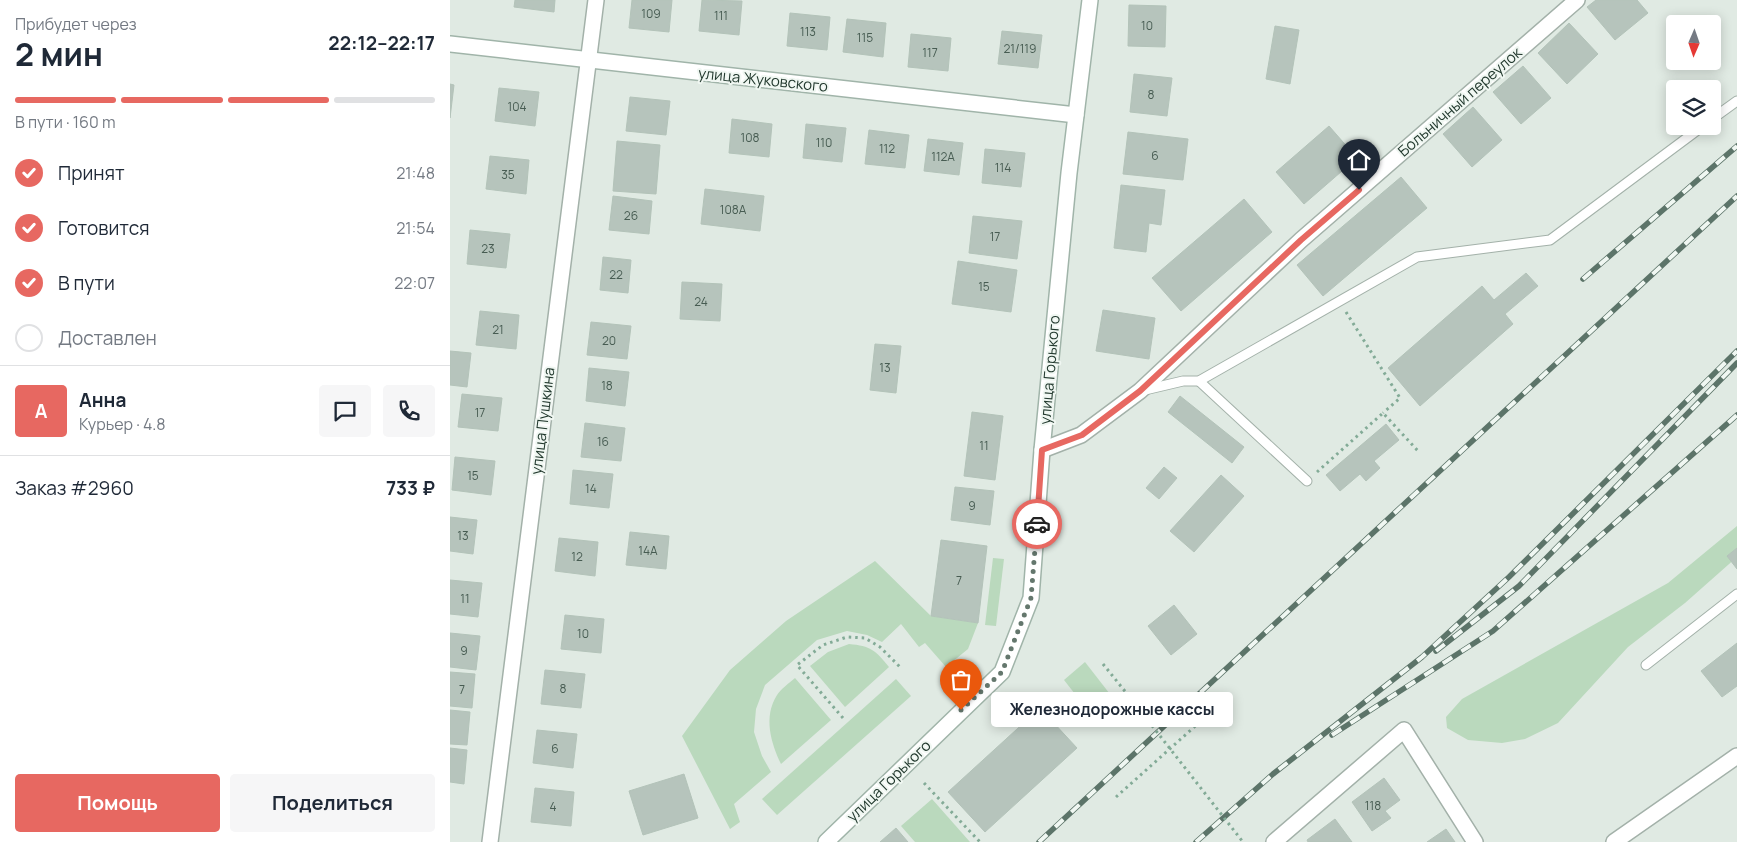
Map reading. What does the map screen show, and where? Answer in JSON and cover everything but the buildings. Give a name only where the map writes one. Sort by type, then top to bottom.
[{"type":"street","name":"улица Пушкина","points":[[490,842],[596,0]]},
{"type":"street","name":"улица Горького","points":[[826,842],[1002,672],[1031,598],[1042,450],[1076,115],[1090,0]]},
{"type":"street","name":"Больничный переулок","points":[[1042,450],[1082,435],[1140,391],[1301,240],[1577,0]]},
{"type":"street","name":"улица Жуковского","points":[[450,44],[1076,115]]},
{"type":"street","points":[[1274,842],[1404,730],[1475,842]]},
{"type":"street","points":[[1614,842],[1737,756]]},
{"type":"lane","points":[[1721,113],[1737,101]]},
{"type":"lane","points":[[1140,391],[1183,381],[1199,381],[1417,257],[1550,240],[1691,135]]},
{"type":"lane","points":[[1199,381],[1307,481]]},
{"type":"lane","points":[[1646,665],[1737,594]]},
{"type":"path","points":[[1307,481],[1400,398],[1339,301]]},
{"type":"path","points":[[1383,413],[1418,451]]},
{"type":"path","points":[[843,718],[797,665],[823,644],[847,637],[864,638],[880,646],[900,667]]},
{"type":"path","points":[[1103,664],[1243,842]]},
{"type":"path","points":[[1116,797],[1230,695]]},
{"type":"path","points":[[924,783],[980,842]]},
{"type":"green space","points":[[1737,526],[1737,557],[1685,603],[1628,647],[1558,723],[1525,739],[1502,743],[1468,740],[1447,728],[1446,717],[1462,699],[1668,583]]},
{"type":"green space","points":[[993,558],[1004,559],[996,626],[985,625]]},
{"type":"green space","points":[[875,561],[931,616],[978,623],[968,649],[946,667],[925,643],[919,647],[901,624],[882,642],[867,635],[847,631],[817,640],[765,685],[756,709],[754,732],[762,756],[771,772],[734,804],[740,822],[730,829],[682,736],[730,670],[786,621]]},
{"type":"green space","points":[[849,644],[863,646],[872,650],[889,667],[845,707],[810,666],[828,652]]},
{"type":"green space","points":[[1085,662],[1120,707],[1100,726],[1064,680]]},
{"type":"green space","points":[[795,678],[831,720],[781,764],[770,730],[770,712],[777,695]]},
{"type":"green space","points":[[896,679],[911,696],[777,815],[762,799]]},
{"type":"green space","points":[[932,799],[970,842],[915,842],[901,826]]},
{"type":"railway","points":[[1583,279],[1737,146]]},
{"type":"railway","points":[[1039,842],[1737,196]]},
{"type":"railway","points":[[1196,842],[1273,774],[1422,657],[1509,577],[1737,351]]},
{"type":"railway","points":[[1436,651],[1519,586],[1737,363]]},
{"type":"railway","points":[[1332,735],[1493,631],[1737,415]]},
{"type":"way so far","points":[[961,710],[1002,672],[1031,598],[1037,524]]},
{"type":"place","name":"Железнодорожные кассы","points":[[961,710]]},
{"type":"route","points":[[1037,524],[1042,450],[1082,435],[1140,391],[1301,240],[1359,190]]}]
